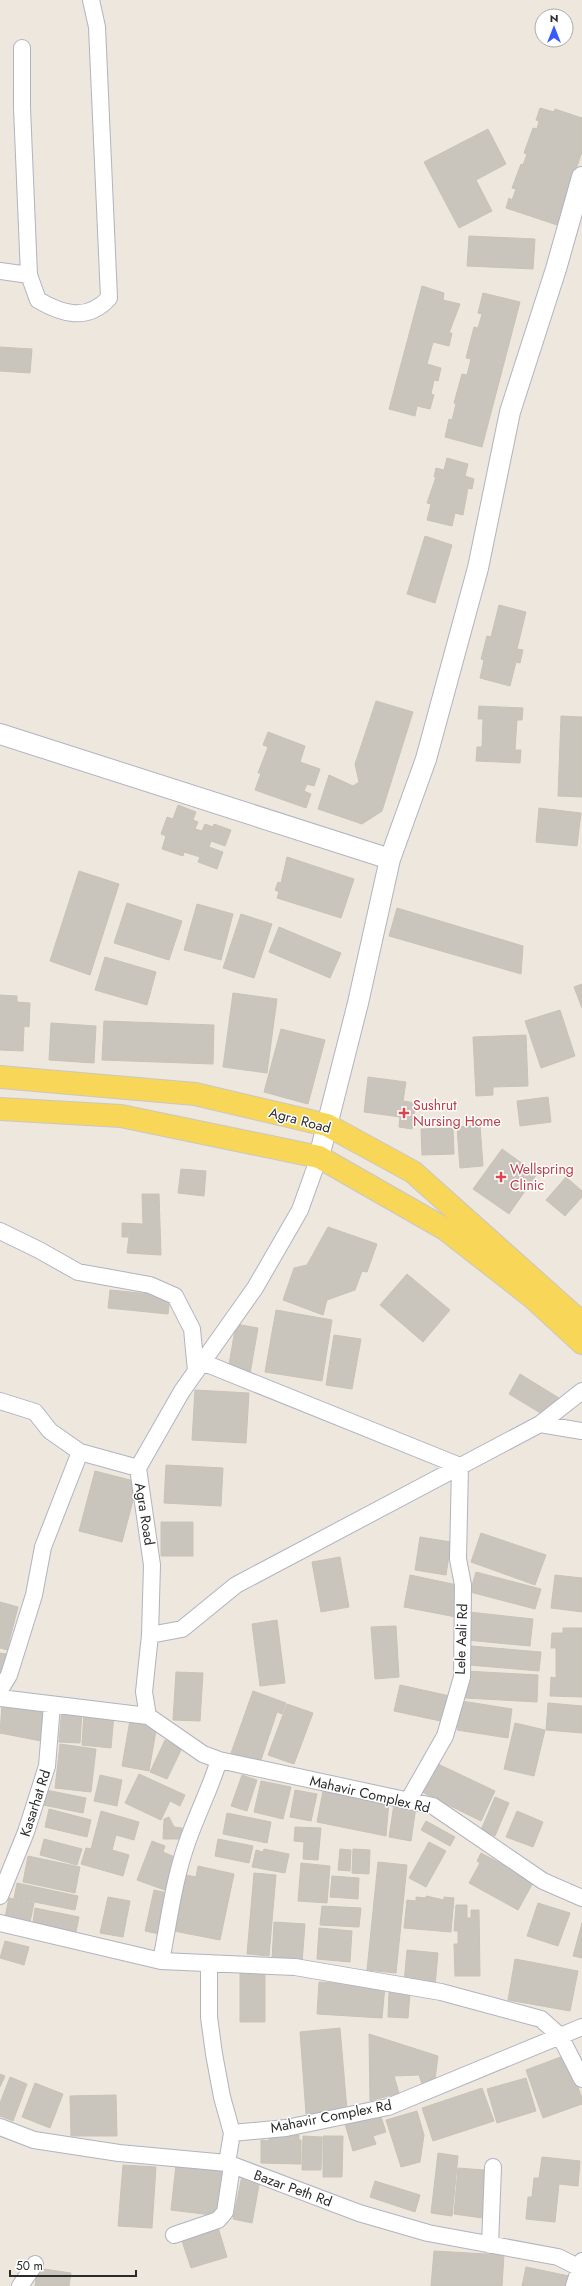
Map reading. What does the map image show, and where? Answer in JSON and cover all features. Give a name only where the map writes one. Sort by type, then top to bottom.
[{"type":"main road","name":"Agra Road","points":[[0,1077],[195,1094],[327,1125],[414,1172],[582,1323]]},
{"type":"main road","points":[[0,1109],[121,1116],[319,1157],[445,1229],[532,1297],[582,1343]]},
{"type":"street","points":[[22,48],[22,108],[29,274],[38,300],[58,312],[79,313],[100,307],[109,298],[97,27],[92,0]]},
{"type":"street","points":[[138,1468],[182,1391],[255,1288],[300,1210],[319,1157],[358,1003],[390,859],[426,759],[478,568],[510,412],[556,270],[582,177]]},
{"type":"street","points":[[0,271],[29,274]]},
{"type":"street","points":[[0,734],[390,859]]},
{"type":"street","points":[[0,1231],[39,1250],[78,1272],[150,1285],[175,1296],[192,1329],[199,1366]]},
{"type":"street","points":[[199,1366],[460,1466]]},
{"type":"street","points":[[150,1635],[182,1629],[236,1585],[540,1424],[582,1391]]},
{"type":"street","name":"Agra Road","points":[[0,1401],[36,1412],[50,1431],[80,1452],[138,1468],[152,1565],[150,1635],[144,1692],[148,1716]]},
{"type":"street","points":[[540,1424],[582,1431]]},
{"type":"street","points":[[0,1690],[9,1675],[34,1595],[43,1547],[80,1452]]},
{"type":"street","name":"Lele Aali Rd","points":[[408,1801],[445,1736],[462,1677],[463,1586],[458,1559],[460,1466]]},
{"type":"street","points":[[0,1698],[148,1716]]},
{"type":"street","name":"Kasarhat Rd","points":[[0,1896],[26,1832],[47,1766],[52,1705]]},
{"type":"street","name":"Mahavir Complex Rd","points":[[148,1716],[203,1754],[219,1760],[433,1806],[543,1881],[582,1898]]},
{"type":"street","points":[[161,1961],[174,1894],[188,1841],[210,1791],[219,1760]]},
{"type":"street","points":[[0,1923],[161,1961],[295,1967],[441,1992],[541,2019],[560,2036],[582,2079]]},
{"type":"street","points":[[174,2234],[218,2220],[225,2212],[232,2133],[222,2097],[214,2054],[209,2017],[209,1963]]},
{"type":"street","name":"Mahavir Complex Rd","points":[[232,2133],[286,2128],[388,2107],[582,2027]]},
{"type":"street","name":"Bazar Peth Rd","points":[[0,2127],[34,2140],[119,2153],[230,2164],[359,2212],[428,2233],[558,2257],[581,2266]]},
{"type":"street","points":[[490,2245],[493,2166]]},
{"type":"street","points":[[20,2286],[36,2264]]},
{"type":"street","points":[[574,2286],[581,2266]]},
{"type":"building","points":[[540,108],[554,112],[555,109],[582,118],[582,152],[557,225],[506,208],[509,198],[512,200],[516,189],[512,188],[521,164],[523,165],[527,154],[524,153],[533,128],[537,129],[539,121],[536,120]]},
{"type":"building","points":[[488,129],[506,164],[476,180],[492,211],[459,228],[424,162]]},
{"type":"building","points":[[469,236],[535,239],[533,269],[467,266]]},
{"type":"building","points":[[422,286],[444,293],[443,300],[460,304],[449,333],[452,333],[449,346],[433,342],[427,364],[441,368],[438,381],[434,380],[431,394],[434,395],[430,409],[417,406],[415,416],[389,409]]},
{"type":"building","points":[[483,293],[520,302],[482,447],[445,437],[449,419],[452,420],[456,404],[454,403],[462,374],[467,375],[471,359],[466,358],[474,327],[478,328],[482,314],[478,313]]},
{"type":"building","points":[[0,347],[32,349],[30,373],[0,371]]},
{"type":"building","points":[[447,458],[468,464],[465,476],[474,479],[472,489],[468,488],[463,515],[455,513],[452,526],[427,520],[431,504],[427,503],[436,477],[434,477],[436,468],[444,470]]},
{"type":"building","points":[[425,536],[452,545],[435,603],[407,594]]},
{"type":"building","points":[[499,605],[526,612],[517,649],[523,650],[520,663],[516,662],[510,686],[480,678],[484,660],[481,659],[487,636],[491,637]]},
{"type":"building","points":[[376,701],[413,712],[382,811],[362,824],[318,809],[329,775],[353,786],[359,782],[355,764]]},
{"type":"building","points":[[479,706],[523,708],[522,720],[517,720],[515,750],[521,750],[520,763],[476,761],[477,747],[482,747],[483,719],[478,719]]},
{"type":"building","points":[[561,716],[582,717],[582,797],[558,796]]},
{"type":"building","points":[[268,732],[305,746],[300,762],[320,769],[314,786],[307,784],[304,791],[311,794],[306,808],[255,790],[261,773],[258,773],[268,747],[263,745]]},
{"type":"building","points":[[178,805],[196,812],[193,820],[198,822],[195,829],[202,831],[205,824],[213,827],[214,824],[231,830],[225,846],[211,841],[209,847],[223,852],[217,869],[198,862],[200,857],[184,852],[183,856],[162,849],[166,836],[161,834],[167,817],[173,819]]},
{"type":"building","points":[[539,808],[581,813],[577,846],[536,842]]},
{"type":"building","points":[[287,857],[354,879],[341,918],[277,898],[279,892],[275,890],[278,882],[281,883]]},
{"type":"building","points":[[79,871],[119,884],[90,975],[50,961]]},
{"type":"building","points":[[127,903],[182,921],[169,960],[114,943]]},
{"type":"building","points":[[197,904],[233,914],[221,960],[184,950]]},
{"type":"building","points":[[397,908],[523,946],[521,974],[389,936]]},
{"type":"building","points":[[241,914],[272,924],[254,978],[223,968]]},
{"type":"building","points":[[279,927],[341,953],[330,978],[269,952]]},
{"type":"building","points":[[105,957],[156,972],[147,1005],[95,990]]},
{"type":"building","points":[[582,984],[582,1008],[574,987]]},
{"type":"building","points":[[233,993],[277,999],[267,1073],[223,1067]]},
{"type":"building","points":[[0,995],[17,996],[17,1002],[30,1003],[29,1027],[24,1026],[23,1051],[0,1050]]},
{"type":"building","points":[[560,1010],[575,1056],[541,1068],[525,1021]]},
{"type":"building","points":[[104,1021],[214,1025],[213,1064],[102,1060]]},
{"type":"building","points":[[51,1023],[96,1026],[94,1063],[49,1060]]},
{"type":"building","points":[[281,1029],[325,1040],[308,1104],[264,1092]]},
{"type":"building","points":[[526,1035],[528,1086],[493,1087],[493,1095],[476,1096],[473,1037]]},
{"type":"building","points":[[368,1077],[406,1082],[403,1101],[416,1103],[412,1129],[399,1127],[400,1117],[364,1112]]},
{"type":"building","points":[[548,1097],[551,1122],[520,1126],[517,1101]]},
{"type":"building","points":[[480,1125],[483,1166],[460,1168],[457,1127]]},
{"type":"building","points":[[453,1128],[454,1154],[422,1155],[421,1129]]},
{"type":"building","points":[[502,1149],[537,1174],[509,1214],[473,1189]]},
{"type":"building","points":[[181,1169],[206,1171],[204,1196],[178,1193]]},
{"type":"building","points":[[566,1177],[582,1191],[582,1197],[565,1216],[546,1200]]},
{"type":"building","points":[[142,1194],[159,1194],[161,1255],[127,1253],[129,1237],[122,1237],[122,1223],[143,1224]]},
{"type":"building","points":[[328,1227],[377,1244],[367,1272],[362,1271],[355,1290],[327,1300],[323,1315],[283,1300],[294,1268],[307,1265]]},
{"type":"building","points":[[407,1274],[450,1310],[423,1342],[380,1305]]},
{"type":"building","points":[[110,1290],[170,1296],[168,1314],[108,1308]]},
{"type":"building","points":[[276,1310],[332,1320],[322,1381],[265,1372]]},
{"type":"building","points":[[236,1324],[258,1328],[250,1374],[228,1370]]},
{"type":"building","points":[[334,1335],[361,1339],[352,1389],[326,1385]]},
{"type":"building","points":[[520,1374],[559,1398],[547,1417],[509,1394]]},
{"type":"building","points":[[195,1390],[249,1393],[246,1443],[192,1440]]},
{"type":"building","points":[[166,1465],[223,1468],[221,1506],[164,1503]]},
{"type":"building","points":[[95,1471],[138,1482],[122,1542],[79,1531]]},
{"type":"building","points":[[161,1522],[193,1522],[193,1556],[161,1556]]},
{"type":"building","points":[[481,1533],[546,1555],[535,1585],[471,1562]]},
{"type":"building","points":[[420,1537],[451,1542],[446,1575],[415,1570]]},
{"type":"building","points":[[340,1557],[349,1607],[321,1612],[312,1562]]},
{"type":"building","points":[[476,1572],[541,1589],[535,1609],[470,1592]]},
{"type":"building","points":[[410,1575],[462,1586],[456,1617],[404,1607]]},
{"type":"building","points":[[555,1575],[582,1578],[582,1612],[551,1608]]},
{"type":"building","points":[[0,1602],[18,1607],[7,1650],[0,1648]]},
{"type":"building","points":[[469,1612],[533,1619],[530,1646],[466,1640]]},
{"type":"building","points":[[277,1620],[285,1683],[260,1686],[252,1624]]},
{"type":"building","points":[[396,1626],[399,1677],[375,1679],[371,1627]]},
{"type":"building","points":[[563,1628],[582,1628],[582,1697],[550,1696],[551,1677],[556,1678],[556,1648],[551,1648],[552,1633],[563,1633]]},
{"type":"building","points":[[471,1646],[541,1652],[539,1671],[469,1665]]},
{"type":"building","points":[[0,1653],[7,1654],[6,1665],[3,1665],[0,1682]]},
{"type":"building","points":[[466,1671],[538,1675],[537,1702],[465,1698]]},
{"type":"building","points":[[176,1672],[203,1673],[200,1721],[173,1720]]},
{"type":"building","points":[[400,1685],[450,1696],[445,1722],[394,1711]]},
{"type":"building","points":[[253,1691],[286,1703],[282,1714],[277,1712],[259,1766],[230,1756]]},
{"type":"building","points":[[462,1701],[512,1709],[508,1738],[457,1730]]},
{"type":"building","points":[[548,1703],[582,1706],[582,1733],[546,1730]]},
{"type":"building","points":[[2,1704],[51,1713],[46,1742],[0,1733]]},
{"type":"building","points":[[287,1704],[313,1713],[294,1764],[268,1755]]},
{"type":"building","points":[[62,1708],[82,1710],[80,1743],[59,1742]]},
{"type":"building","points":[[84,1712],[114,1715],[111,1748],[82,1745]]},
{"type":"building","points":[[130,1720],[157,1725],[149,1771],[122,1766]]},
{"type":"building","points":[[515,1723],[545,1730],[534,1776],[504,1769]]},
{"type":"building","points":[[165,1740],[182,1748],[167,1779],[150,1772]]},
{"type":"building","points":[[60,1744],[96,1749],[91,1792],[55,1788]]},
{"type":"building","points":[[436,1763],[495,1791],[481,1821],[422,1792]]},
{"type":"building","points":[[139,1774],[185,1795],[180,1806],[170,1801],[161,1820],[125,1803]]},
{"type":"building","points":[[100,1775],[122,1780],[117,1806],[94,1801]]},
{"type":"building","points":[[242,1775],[257,1780],[247,1811],[231,1806]]},
{"type":"building","points":[[261,1781],[291,1787],[283,1819],[254,1812]]},
{"type":"building","points":[[324,1786],[389,1801],[386,1836],[317,1822]]},
{"type":"building","points":[[46,1790],[86,1798],[83,1813],[43,1805]]},
{"type":"building","points":[[295,1790],[317,1794],[311,1821],[290,1817]]},
{"type":"building","points":[[495,1797],[509,1803],[495,1836],[481,1830]]},
{"type":"building","points":[[394,1804],[416,1807],[411,1841],[389,1837]]},
{"type":"building","points":[[49,1809],[91,1820],[87,1837],[45,1827]]},
{"type":"building","points":[[101,1811],[139,1822],[134,1840],[116,1835],[112,1850],[129,1855],[123,1876],[81,1864],[86,1848],[91,1849]]},
{"type":"building","points":[[517,1811],[543,1822],[533,1847],[506,1837]]},
{"type":"building","points":[[227,1813],[271,1822],[267,1843],[223,1834]]},
{"type":"building","points":[[169,1817],[174,1827],[182,1828],[182,1839],[163,1839],[164,1819]]},
{"type":"building","points":[[426,1821],[455,1837],[450,1846],[421,1830]]},
{"type":"building","points":[[295,1827],[321,1828],[318,1860],[303,1859],[304,1842],[294,1841]]},
{"type":"building","points":[[44,1839],[82,1849],[77,1865],[40,1855]]},
{"type":"building","points":[[218,1839],[253,1846],[249,1863],[215,1856]]},
{"type":"building","points":[[152,1841],[165,1846],[163,1852],[182,1860],[170,1892],[137,1880]]},
{"type":"building","points":[[429,1842],[446,1851],[426,1887],[409,1878]]},
{"type":"building","points":[[264,1849],[289,1854],[285,1873],[252,1867],[256,1850],[263,1852]]},
{"type":"building","points":[[340,1849],[351,1850],[350,1871],[338,1870]]},
{"type":"building","points":[[353,1849],[370,1850],[369,1874],[352,1873]]},
{"type":"building","points":[[481,1853],[534,1881],[518,1910],[469,1883],[480,1863],[477,1861]]},
{"type":"building","points":[[28,1856],[80,1867],[75,1893],[23,1882]]},
{"type":"building","points":[[378,1862],[407,1865],[396,1973],[367,1970]]},
{"type":"building","points":[[301,1863],[330,1866],[327,1903],[298,1901]]},
{"type":"building","points":[[198,1866],[234,1874],[220,1940],[169,1930],[181,1874],[196,1877]]},
{"type":"building","points":[[254,1873],[276,1875],[269,1956],[247,1954]]},
{"type":"building","points":[[332,1876],[359,1878],[358,1899],[330,1897]]},
{"type":"building","points":[[17,1883],[78,1896],[75,1910],[14,1898]]},
{"type":"building","points":[[154,1890],[172,1894],[164,1935],[145,1931]]},
{"type":"building","points":[[426,1896],[444,1900],[444,1897],[454,1898],[451,1932],[404,1928],[407,1900],[416,1901],[416,1897],[426,1898]]},
{"type":"building","points":[[108,1897],[130,1901],[123,1937],[100,1933]]},
{"type":"building","points":[[9,1898],[34,1903],[29,1927],[4,1922]]},
{"type":"building","points":[[538,1903],[570,1913],[558,1946],[527,1936]]},
{"type":"building","points":[[456,1905],[467,1905],[467,1918],[471,1918],[471,1910],[479,1910],[480,1976],[455,1976],[454,1944],[458,1944],[458,1931],[454,1931]]},
{"type":"building","points":[[322,1906],[361,1908],[359,1927],[320,1925]]},
{"type":"building","points":[[35,1908],[79,1917],[75,1937],[32,1929]]},
{"type":"building","points":[[274,1922],[305,1924],[302,1963],[272,1960]]},
{"type":"building","points":[[582,1923],[582,1958],[573,1956]]},
{"type":"building","points":[[319,1928],[352,1931],[350,1962],[317,1959]]},
{"type":"building","points":[[5,1941],[29,1947],[24,1965],[0,1958]]},
{"type":"building","points":[[407,1950],[438,1953],[435,1986],[404,1983]]},
{"type":"building","points":[[515,1959],[578,1971],[570,2011],[508,2000]]},
{"type":"building","points":[[240,1969],[265,1969],[265,2022],[240,2022]]},
{"type":"building","points":[[319,1982],[385,1986],[382,2018],[317,2014]]},
{"type":"building","points":[[389,1992],[410,1993],[408,2018],[388,2017]]},
{"type":"building","points":[[340,2028],[347,2110],[306,2114],[300,2032]]},
{"type":"building","points":[[369,2034],[438,2056],[434,2087],[423,2087],[419,2075],[394,2076],[399,2093],[370,2101]]},
{"type":"building","points":[[566,2055],[582,2098],[582,2104],[543,2118],[526,2070]]},
{"type":"building","points":[[0,2074],[5,2076],[0,2087]]},
{"type":"building","points":[[10,2077],[27,2084],[13,2121],[0,2116],[0,2103]]},
{"type":"building","points":[[526,2078],[536,2111],[497,2123],[487,2089]]},
{"type":"building","points":[[35,2083],[63,2094],[50,2128],[22,2117]]},
{"type":"building","points":[[482,2088],[494,2121],[433,2141],[422,2108]]},
{"type":"building","points":[[116,2095],[117,2136],[71,2136],[70,2096]]},
{"type":"building","points":[[417,2111],[424,2135],[420,2162],[401,2167],[386,2120]]},
{"type":"building","points":[[380,2114],[386,2132],[373,2136],[376,2144],[353,2151],[345,2124]]},
{"type":"building","points":[[278,2135],[299,2135],[299,2140],[301,2140],[301,2164],[261,2163],[261,2140],[269,2141],[269,2137],[278,2138]]},
{"type":"building","points":[[303,2136],[322,2137],[321,2170],[302,2170]]},
{"type":"building","points":[[323,2136],[343,2136],[342,2177],[323,2177]]},
{"type":"building","points":[[438,2153],[458,2156],[452,2216],[431,2213]]},
{"type":"building","points":[[542,2157],[580,2161],[578,2186],[559,2184],[555,2222],[526,2219],[528,2197],[532,2197],[534,2178],[539,2178]]},
{"type":"building","points":[[123,2165],[156,2167],[152,2228],[118,2226]]},
{"type":"building","points":[[176,2165],[226,2172],[220,2216],[171,2210]]},
{"type":"building","points":[[458,2168],[484,2170],[483,2218],[454,2214]]},
{"type":"building","points":[[242,2176],[260,2180],[252,2223],[233,2219]]},
{"type":"building","points":[[375,2181],[420,2195],[415,2212],[370,2197]]},
{"type":"building","points":[[217,2224],[227,2257],[191,2268],[180,2235]]},
{"type":"building","points":[[434,2251],[504,2255],[502,2286],[431,2286]]},
{"type":"building","points":[[526,2267],[569,2276],[566,2286],[522,2286]]},
{"type":"building","points":[[37,2268],[71,2273],[69,2286],[35,2286]]},
{"type":"place","name":"Sushrut Nursing Home","points":[[404,1113]]},
{"type":"place","name":"Wellspring Clinic","points":[[501,1177]]}]
